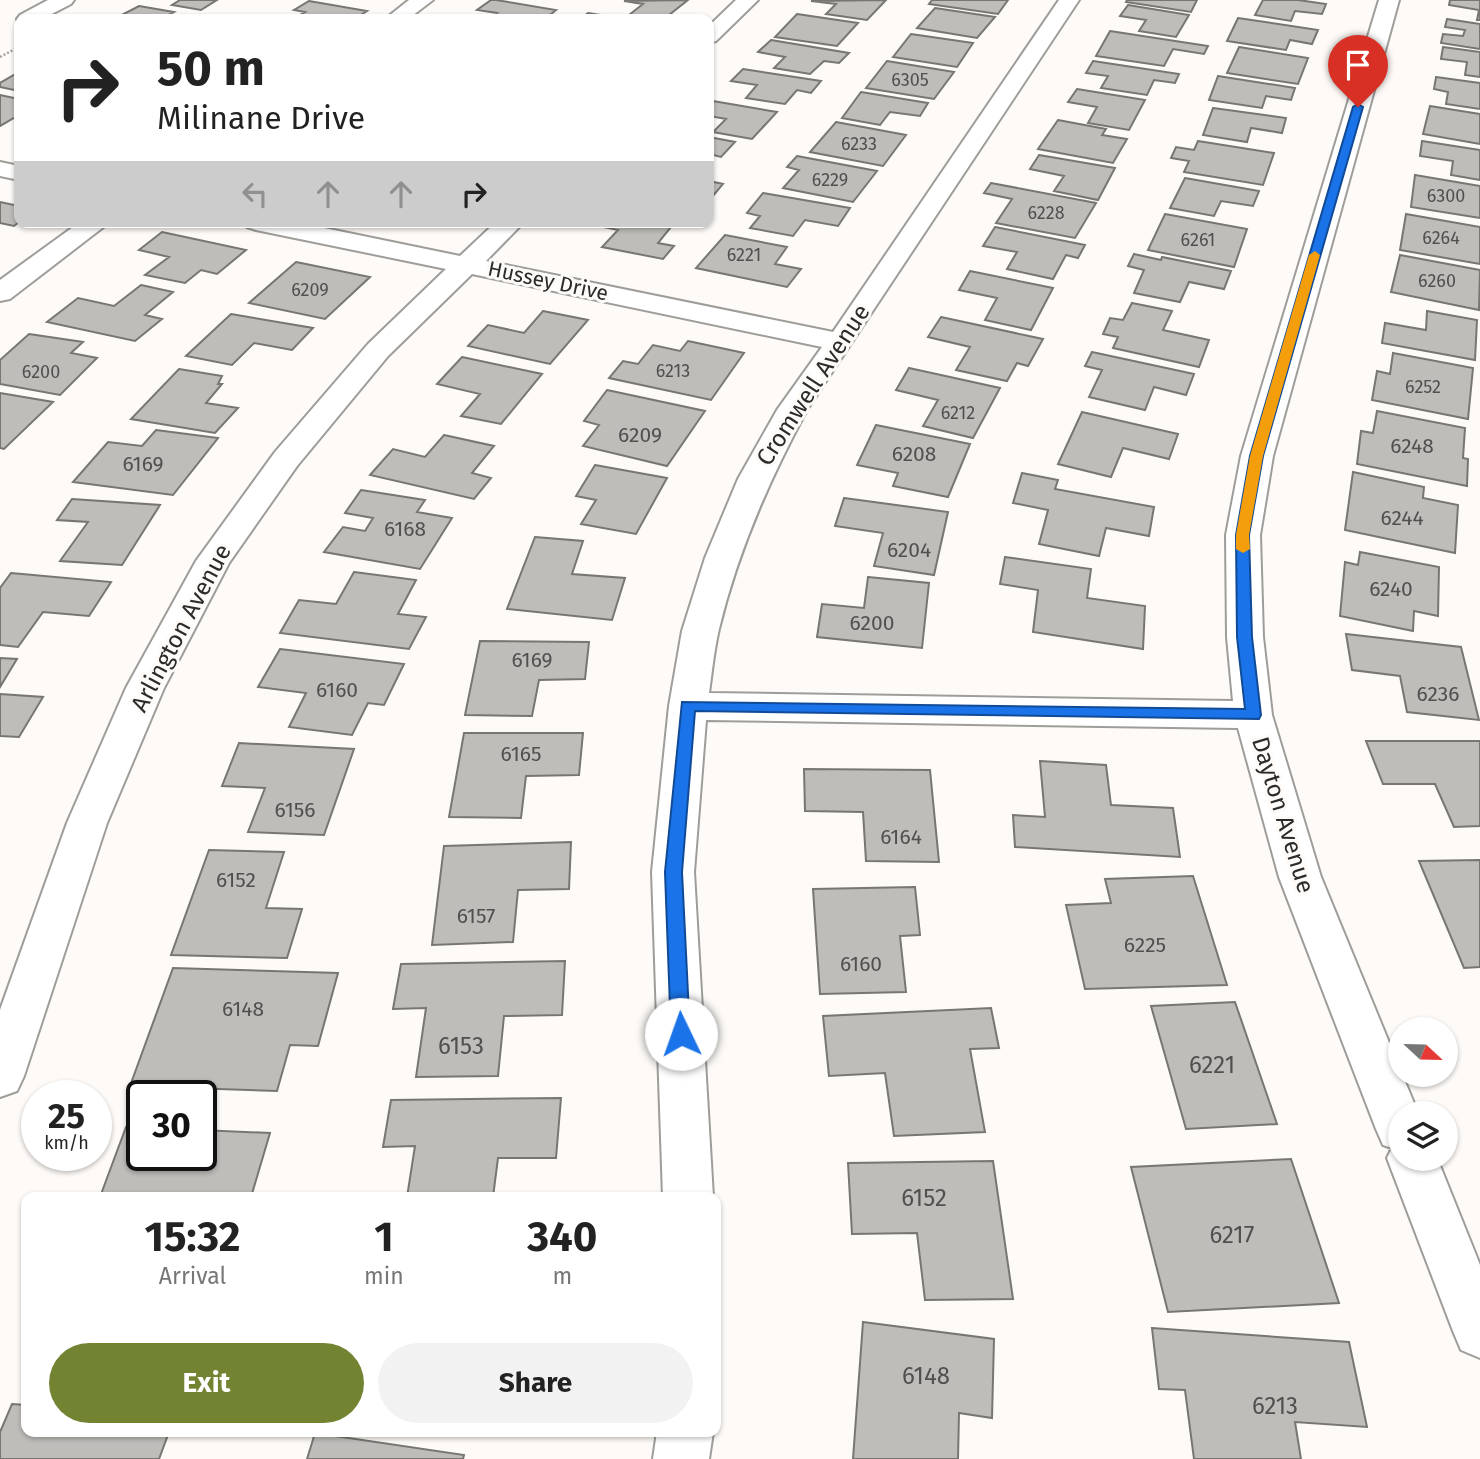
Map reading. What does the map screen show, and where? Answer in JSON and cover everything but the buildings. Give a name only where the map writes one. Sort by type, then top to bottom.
[{"type":"street","points":[[42,14],[64,0]]},
{"type":"street","points":[[402,14],[423,0]]},
{"type":"street","points":[[714,32],[748,0]]},
{"type":"street","name":"Cromwell Avenue","points":[[688,1192],[673,872],[688,706],[700,631],[722,558],[754,478],[792,410],[1069,0]]},
{"type":"street","name":"Dayton Avenue","points":[[1389,0],[1257,456],[1242,535],[1245,637],[1253,715],[1300,877],[1389,1101]]},
{"type":"street","points":[[0,293],[89,228]]},
{"type":"street","name":"Hussey Drive","points":[[286,228],[840,342]]},
{"type":"street","name":"Arlington Avenue","points":[[0,1076],[87,823],[145,688],[213,561],[286,459],[377,350],[505,228]]},
{"type":"street","points":[[688,706],[1253,715]]},
{"type":"street","points":[[1417,1171],[1480,1331]]},
{"type":"street","points":[[681,1459],[684,1437]]},
{"type":"path","points":[[0,57],[14,36]]},
{"type":"slow traffic","points":[[1243,549],[1242,535],[1257,456],[1315,255]]},
{"type":"route","points":[[681,1034],[673,872],[688,706],[1253,715],[1245,637],[1242,535],[1257,456],[1358,107]]}]
